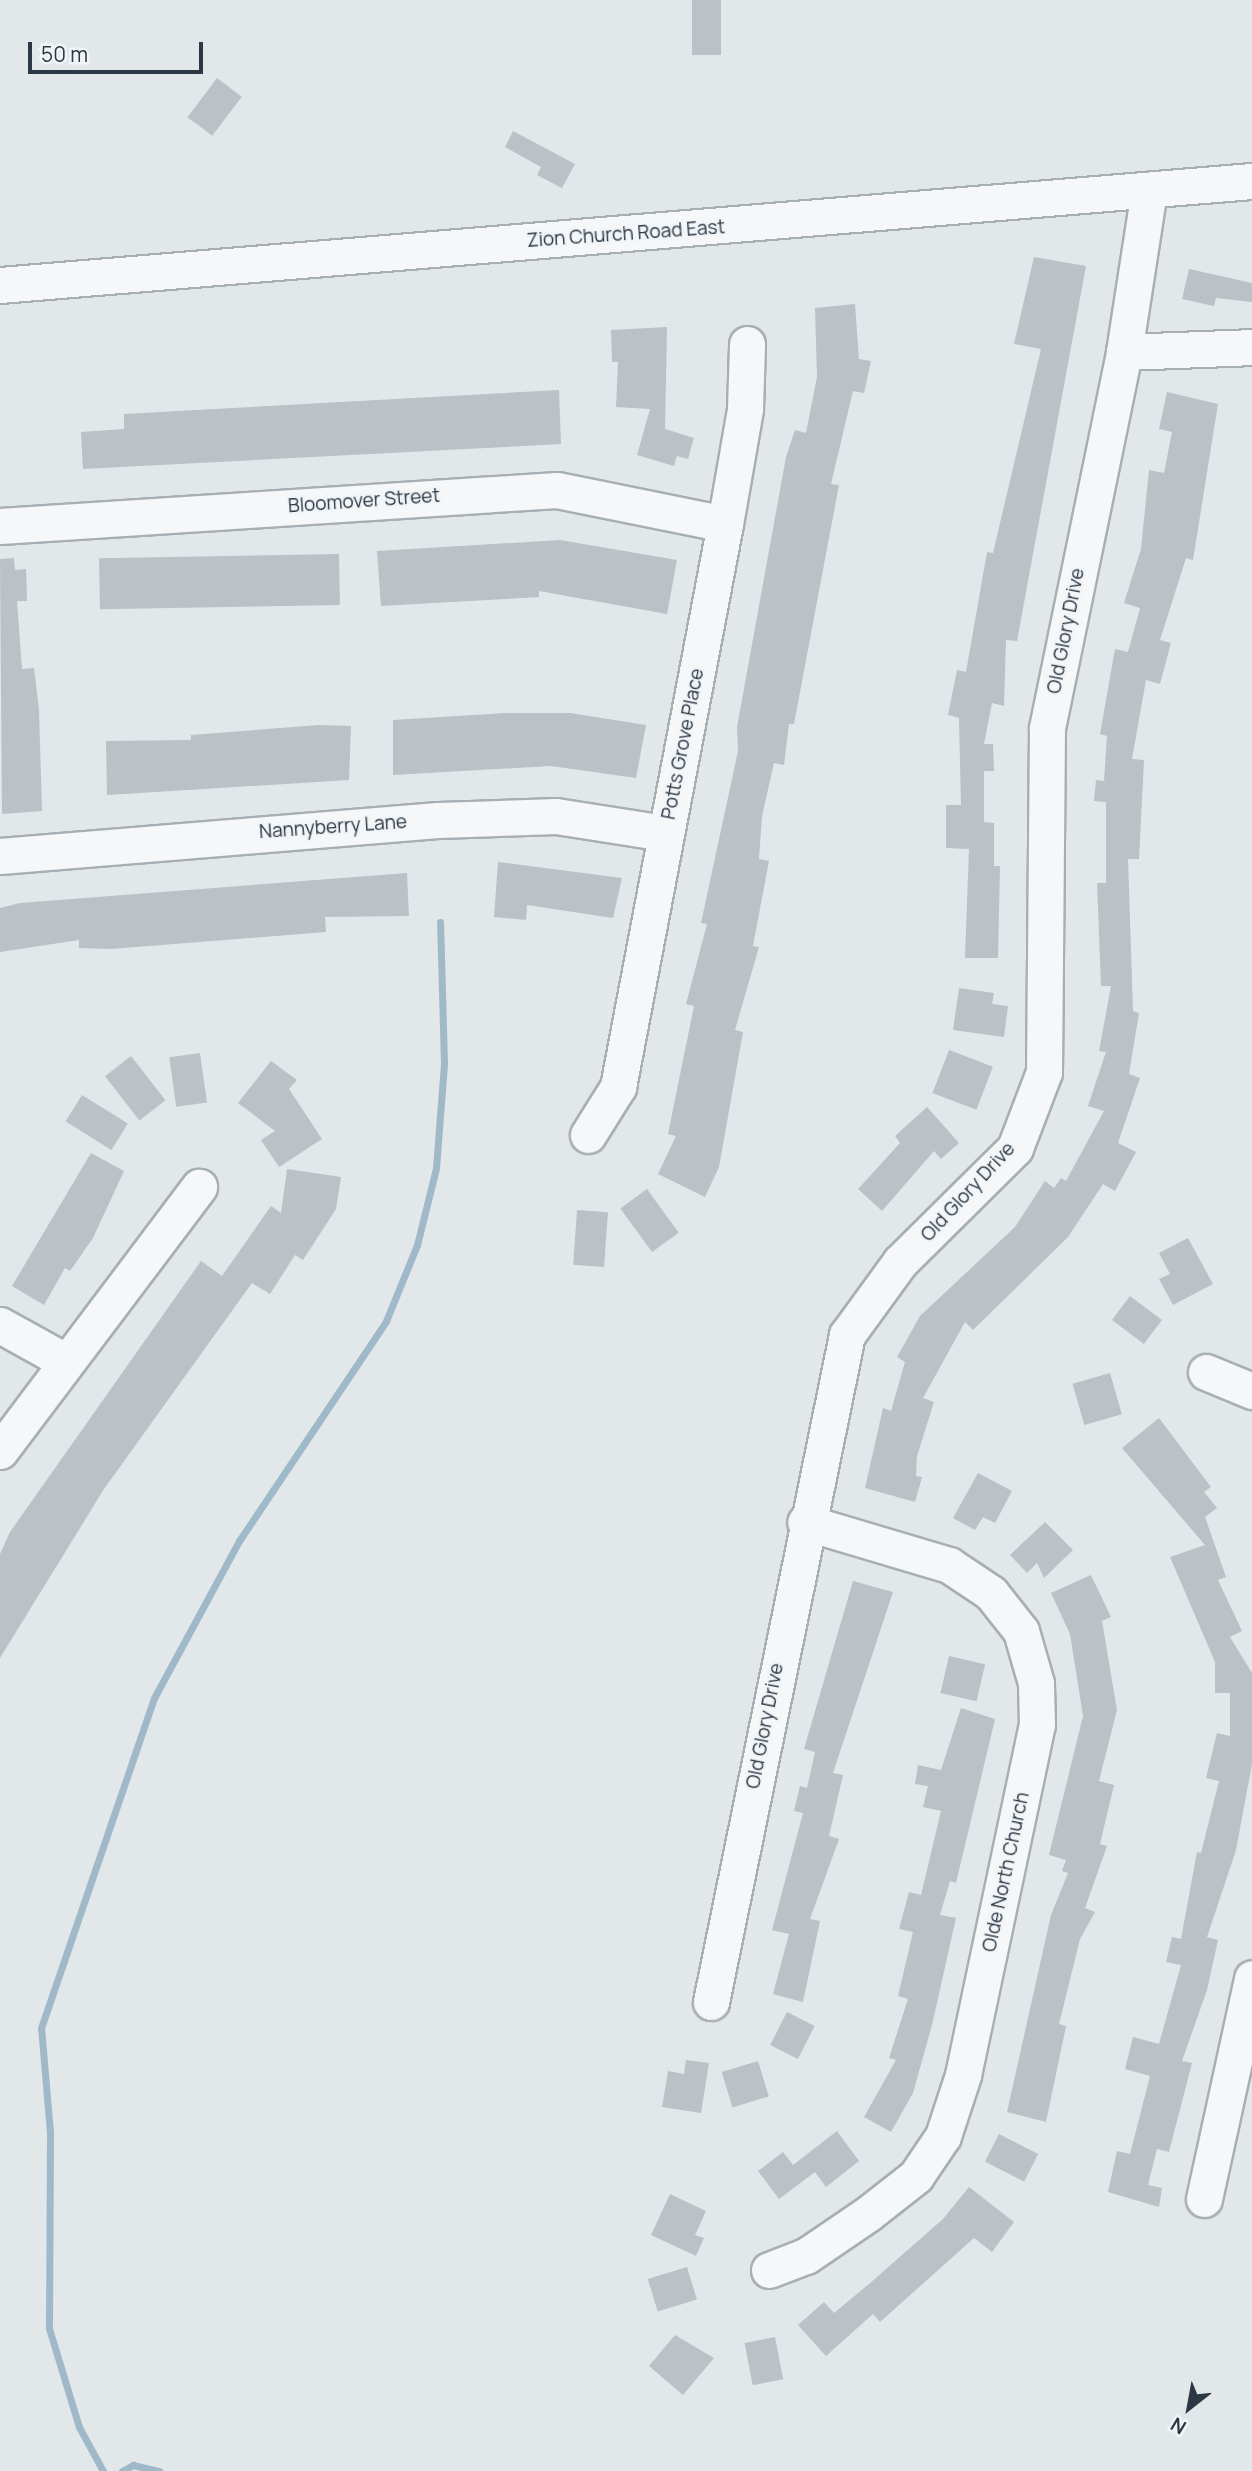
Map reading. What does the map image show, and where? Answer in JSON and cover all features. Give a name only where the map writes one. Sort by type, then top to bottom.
[{"type":"street","name":"Zion Church Road East","points":[[0,285],[1252,181]]},
{"type":"street","name":"Old Glory Drive","points":[[711,2002],[805,1522],[847,1335],[901,1262],[1015,1148],[1044,1072],[1047,728],[1124,352],[1149,190]]},
{"type":"street","name":"Potts Grove Place","points":[[588,1135],[618,1087],[725,524],[745,408],[747,344]]},
{"type":"street","points":[[1124,352],[1252,347]]},
{"type":"street","name":"Bloomover Street","points":[[0,526],[558,490],[725,524]]},
{"type":"street","name":"Nannyberry Lane","points":[[0,856],[438,820],[556,816],[666,833]]},
{"type":"street","points":[[0,1451],[65,1361],[199,1187]]},
{"type":"street","points":[[0,1325],[65,1361]]},
{"type":"street","points":[[1206,1372],[1252,1391]]},
{"type":"street","name":"Olde North Church","points":[[769,2270],[806,2256],[869,2213],[916,2176],[943,2136],[963,2075],[1037,1726],[1037,1683],[1021,1631],[991,1593],[950,1565],[805,1522]]},
{"type":"street","points":[[1204,2199],[1252,1978]]},
{"type":"building","points":[[692,0],[721,0],[721,55],[692,55]]},
{"type":"building","points":[[217,78],[242,97],[212,136],[188,117]]},
{"type":"building","points":[[513,131],[575,164],[562,188],[537,175],[541,167],[505,147]]},
{"type":"building","points":[[1034,257],[1086,266],[1017,641],[1006,640],[1004,706],[992,703],[984,744],[993,744],[994,771],[984,771],[984,822],[994,823],[994,866],[1000,866],[998,958],[965,958],[969,849],[946,848],[946,805],[961,805],[959,718],[948,715],[957,670],[966,672],[987,552],[993,553],[1041,349],[1014,344]]},
{"type":"building","points":[[1189,269],[1252,283],[1252,302],[1216,298],[1214,306],[1182,299]]},
{"type":"building","points":[[855,304],[859,359],[871,361],[864,393],[853,391],[831,484],[839,485],[794,724],[789,724],[784,765],[774,763],[762,816],[759,859],[769,861],[753,946],[759,947],[735,1030],[743,1032],[719,1167],[705,1197],[658,1174],[676,1136],[668,1134],[694,1006],[686,1004],[707,924],[701,923],[738,751],[737,727],[786,457],[795,430],[806,433],[817,377],[815,308]]},
{"type":"building","points":[[667,327],[665,429],[694,438],[688,459],[677,456],[674,466],[637,455],[650,409],[616,407],[618,362],[612,362],[611,330]]},
{"type":"building","points":[[559,390],[561,444],[83,469],[81,432],[124,429],[124,414]]},
{"type":"building","points":[[1167,392],[1218,404],[1193,560],[1186,558],[1160,640],[1171,643],[1160,684],[1146,680],[1132,759],[1144,760],[1139,859],[1128,859],[1133,1011],[1139,1013],[1129,1074],[1140,1078],[1118,1143],[1136,1152],[1115,1191],[1103,1184],[1068,1237],[973,1330],[965,1322],[923,1398],[934,1402],[917,1456],[916,1476],[922,1477],[915,1502],[865,1488],[883,1408],[891,1411],[905,1362],[897,1357],[920,1316],[1015,1227],[1045,1181],[1054,1188],[1061,1178],[1066,1181],[1104,1111],[1088,1106],[1106,1052],[1099,1051],[1111,986],[1101,986],[1097,883],[1106,883],[1106,802],[1094,801],[1096,780],[1104,781],[1107,736],[1100,734],[1115,649],[1128,652],[1140,608],[1124,603],[1141,549],[1149,470],[1164,473],[1172,432],[1159,429]]},
{"type":"building","points":[[560,540],[677,560],[667,614],[539,591],[539,597],[381,606],[377,551]]},
{"type":"building","points":[[339,554],[340,605],[100,609],[99,558]]},
{"type":"building","points":[[14,558],[15,570],[26,569],[27,601],[17,601],[22,669],[34,668],[39,710],[42,811],[2,814],[0,559]]},
{"type":"building","points":[[506,713],[570,713],[646,725],[636,778],[551,766],[393,775],[393,720]]},
{"type":"building","points":[[319,725],[351,726],[349,780],[107,795],[106,741],[191,740],[191,735]]},
{"type":"building","points":[[498,862],[622,878],[613,918],[527,905],[526,920],[494,917]]},
{"type":"building","points":[[407,873],[409,916],[325,917],[326,932],[111,949],[79,948],[79,940],[0,952],[0,908],[20,903]]},
{"type":"building","points":[[959,988],[994,993],[992,1004],[1008,1006],[1004,1037],[953,1030]]},
{"type":"building","points":[[949,1050],[993,1067],[976,1110],[933,1093]]},
{"type":"building","points":[[200,1053],[207,1103],[176,1107],[169,1057]]},
{"type":"building","points":[[131,1056],[165,1100],[139,1120],[105,1076]]},
{"type":"building","points":[[271,1061],[297,1080],[289,1089],[322,1139],[279,1167],[261,1140],[275,1131],[238,1103]]},
{"type":"building","points":[[82,1095],[128,1124],[111,1150],[66,1121]]},
{"type":"building","points":[[927,1107],[959,1143],[941,1159],[934,1151],[882,1211],[858,1189],[900,1143],[895,1136]]},
{"type":"building","points":[[91,1153],[124,1171],[93,1238],[70,1271],[65,1268],[44,1305],[12,1286]]},
{"type":"building","points":[[287,1169],[341,1177],[336,1209],[303,1260],[295,1255],[270,1294],[252,1283],[104,1489],[0,1658],[0,1554],[10,1532],[201,1261],[222,1276],[271,1206],[281,1213]]},
{"type":"building","points":[[647,1189],[679,1233],[652,1252],[620,1208]]},
{"type":"building","points":[[577,1210],[608,1212],[604,1267],[573,1265]]},
{"type":"building","points":[[1188,1238],[1213,1284],[1173,1305],[1159,1279],[1170,1274],[1159,1253]]},
{"type":"building","points":[[1130,1296],[1162,1320],[1144,1344],[1112,1320]]},
{"type":"building","points":[[1110,1373],[1122,1414],[1084,1425],[1073,1384]]},
{"type":"building","points":[[1159,1418],[1211,1487],[1204,1492],[1217,1508],[1205,1517],[1226,1577],[1218,1580],[1242,1631],[1230,1637],[1252,1673],[1252,1764],[1236,1850],[1207,1937],[1218,1940],[1207,1990],[1182,2061],[1192,2063],[1169,2152],[1157,2149],[1148,2185],[1162,2188],[1159,2207],[1108,2192],[1117,2151],[1130,2154],[1150,2076],[1125,2069],[1133,2037],[1159,2044],[1181,1965],[1166,1962],[1172,1937],[1181,1939],[1197,1852],[1201,1853],[1219,1781],[1206,1778],[1217,1733],[1230,1736],[1230,1693],[1215,1693],[1215,1662],[1170,1557],[1205,1545],[1122,1448]]},
{"type":"building","points":[[978,1473],[1012,1491],[995,1523],[983,1517],[975,1530],[953,1518]]},
{"type":"building","points":[[1045,1522],[1073,1550],[1044,1578],[1037,1563],[1027,1573],[1010,1555]]},
{"type":"building","points":[[1091,1575],[1111,1617],[1102,1621],[1117,1710],[1099,1781],[1114,1785],[1100,1844],[1107,1846],[1085,1908],[1095,1912],[1080,1939],[1059,2024],[1066,2026],[1046,2122],[1007,2112],[1051,1915],[1068,1873],[1062,1871],[1066,1860],[1049,1855],[1083,1716],[1070,1634],[1051,1593]]},
{"type":"building","points":[[853,1581],[893,1592],[833,1773],[843,1775],[829,1836],[839,1839],[810,1919],[820,1921],[803,2002],[773,1994],[789,1934],[772,1930],[803,1813],[794,1811],[800,1786],[807,1788],[815,1752],[804,1749]]},
{"type":"building","points":[[949,1656],[985,1664],[977,1701],[940,1693]]},
{"type":"building","points":[[961,1708],[995,1719],[956,1883],[950,1881],[940,1915],[956,1918],[932,2025],[913,2093],[891,2132],[864,2117],[896,2060],[889,2058],[908,1999],[898,1996],[913,1932],[899,1929],[909,1892],[921,1895],[941,1811],[923,1807],[928,1786],[915,1784],[918,1765],[941,1770]]},
{"type":"building","points":[[787,2012],[815,2026],[798,2059],[770,2045]]},
{"type":"building","points":[[686,2060],[709,2063],[701,2113],[662,2107],[668,2071],[684,2074]]},
{"type":"building","points":[[758,2061],[769,2096],[732,2107],[722,2072]]},
{"type":"building","points":[[837,2131],[859,2161],[826,2187],[815,2172],[779,2199],[758,2171],[783,2152],[793,2165]]},
{"type":"building","points":[[999,2134],[1038,2154],[1024,2182],[985,2162]]},
{"type":"building","points":[[969,2187],[1014,2222],[992,2252],[974,2238],[880,2322],[873,2314],[826,2356],[798,2325],[824,2302],[834,2313],[943,2219]]},
{"type":"building","points":[[670,2194],[706,2211],[695,2235],[704,2238],[696,2256],[651,2235]]},
{"type":"building","points":[[687,2267],[697,2300],[658,2312],[648,2279]]},
{"type":"building","points":[[675,2335],[714,2358],[683,2395],[649,2366]]},
{"type":"building","points":[[775,2337],[783,2379],[753,2385],[745,2343]]},
{"type":"waterway","points":[[103,2471],[79,2427],[49,2328],[50,2132],[41,2028],[154,1698],[239,1541],[386,1321],[417,1245],[436,1168],[444,1063],[440,922]]},
{"type":"waterway","points":[[122,2471],[133,2465],[159,2471]]}]
